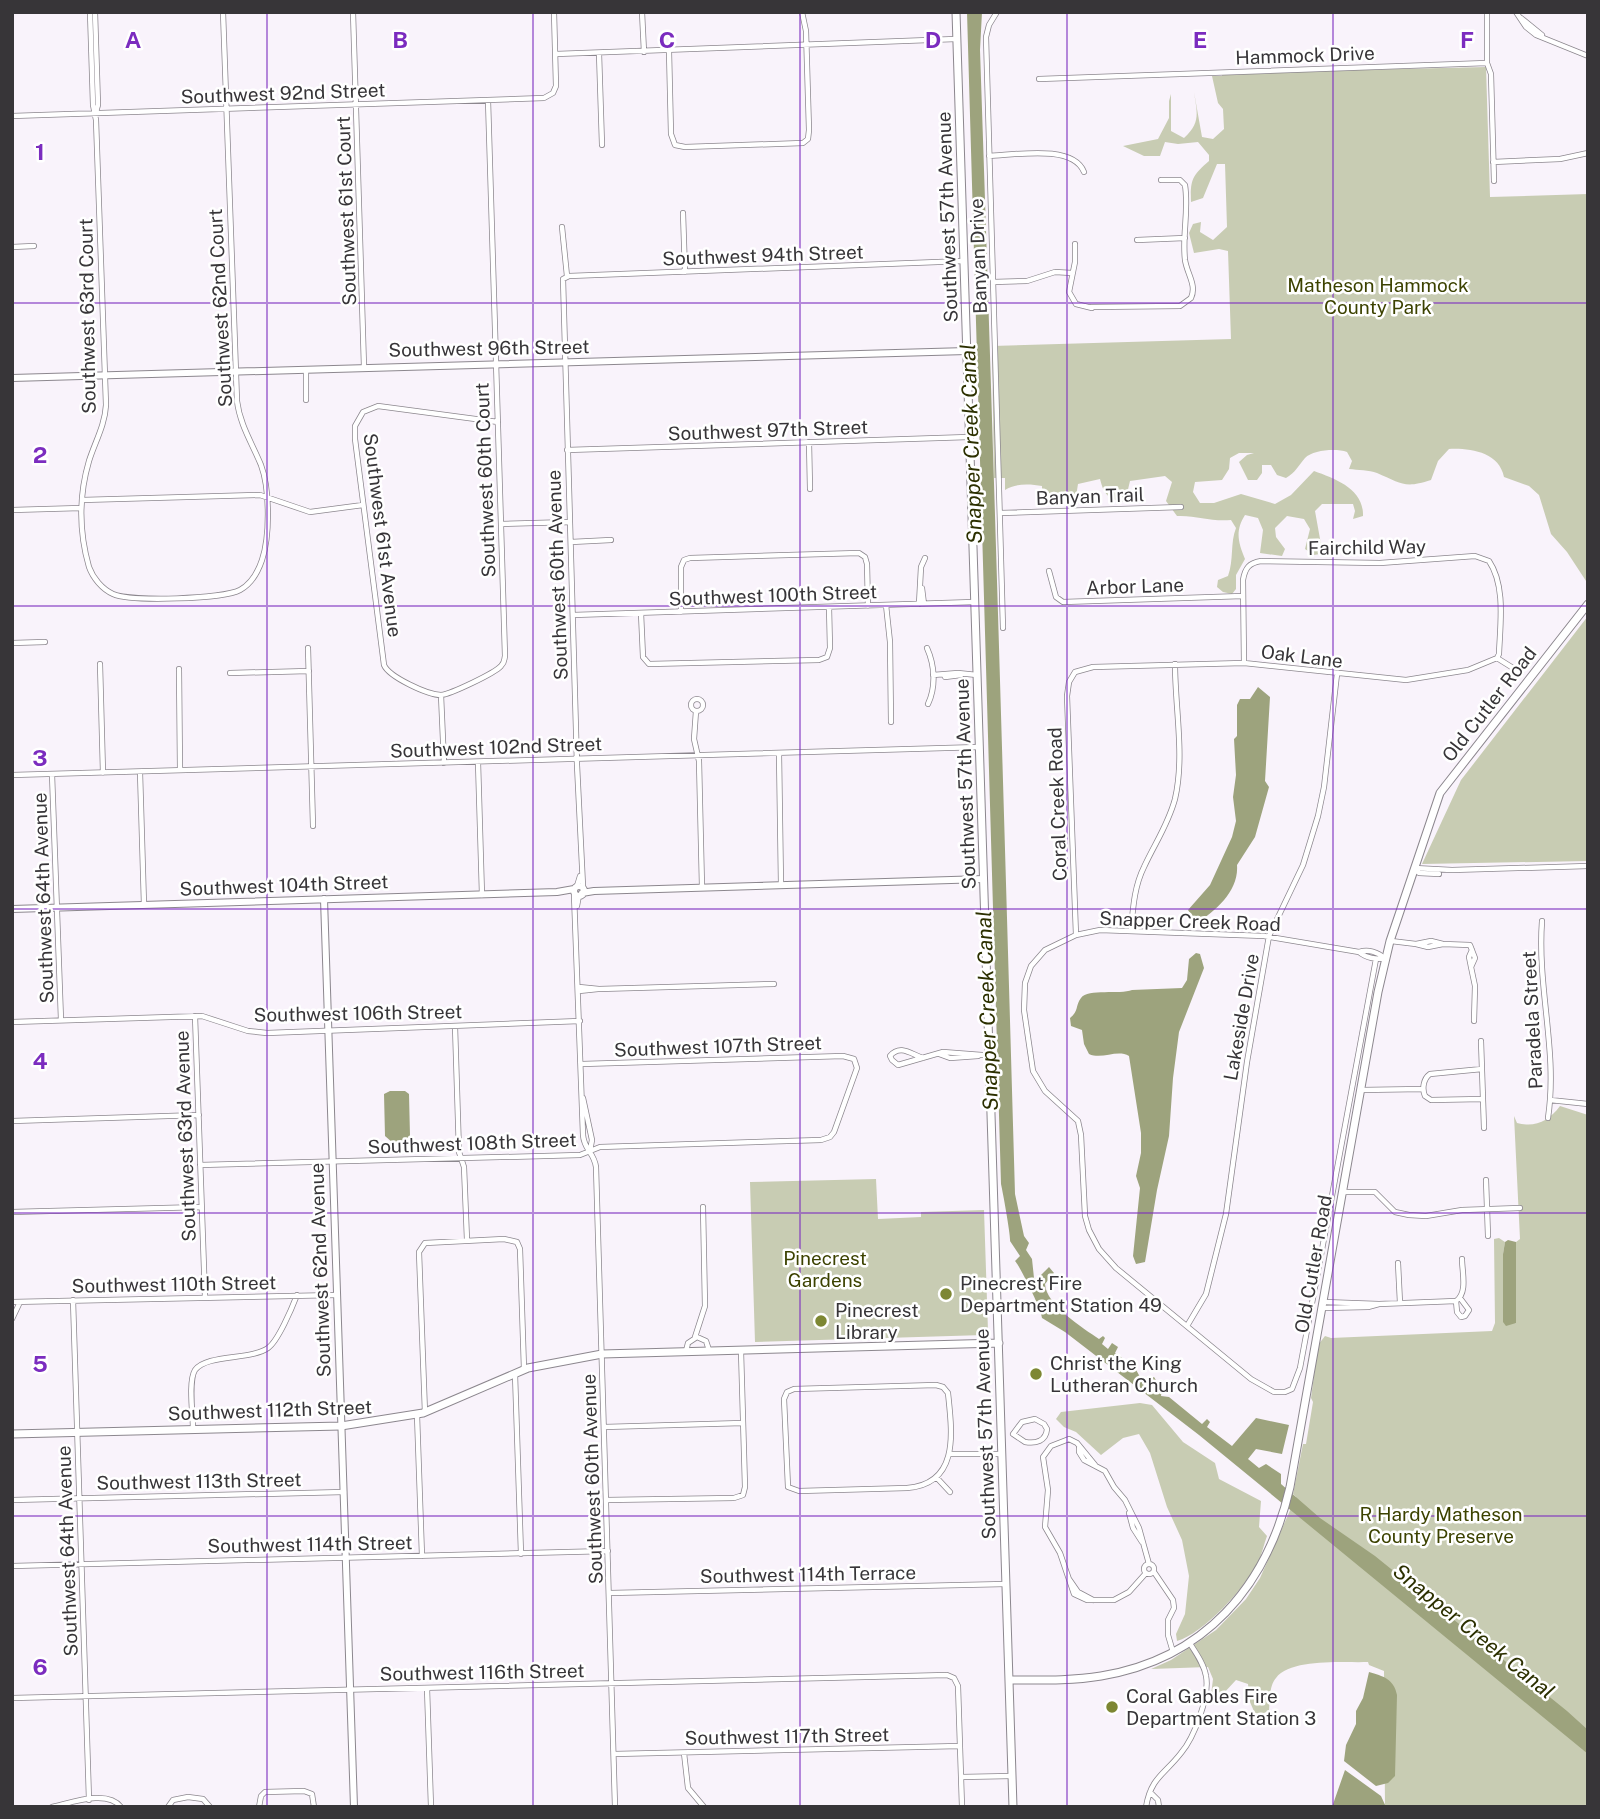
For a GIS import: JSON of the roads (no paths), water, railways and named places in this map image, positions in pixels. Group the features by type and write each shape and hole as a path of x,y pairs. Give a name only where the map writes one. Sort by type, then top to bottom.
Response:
{"main road":[{"name":"Southwest 57th Avenue","path":"956,12 984,879 985,1054 999,1343 1009,1680"},
{"name":"Old Cutler Road","path":"1009,1680 1101,1676 1136,1668 1174,1651 1189,1643 1222,1617 1246,1589 1271,1547 1290,1487 1385,958 1413,868 1443,789 1588,604"},
{"name":"Southwest 112th Street","path":"12,1434 341,1426 421,1414 524,1370 601,1354 999,1343"},
{"path":"1009,1680 1013,1807"}],"street":[{"name":"Southwest 63rd Court","path":"92,12 105,415 89,462 81,508 90,569 97,581 108,591"},
{"name":"Southwest 62nd Court","path":"108,591 125,597 223,596 241,590 253,578 263,558 267,496 265,480 241,422 235,371 223,12"},
{"name":"Southwest 61st Court","path":"353,12 364,367"},
{"path":"554,12 555,54 957,39"},
{"path":"642,12 644,52"},
{"path":"668,51 671,134 675,145 685,148 793,144 807,141 809,130 806,45 802,12"},
{"name":"Banyan Drive","path":"997,12 986,37 1003,628"},
{"path":"1487,12 1487,63 1492,74 1494,181"},
{"path":"1516,12 1543,36 1560,46 1588,55"},
{"path":"599,53 602,145"},
{"name":"Southwest 92nd Street","path":"12,116 544,98 553,93 556,86 555,54"},
{"name":"Hammock Drive","path":"1040,79 1487,63"},
{"name":"Southwest 60th Court","path":"441,695 496,670 504,663 488,100"},
{"path":"1493,162 1560,159 1588,153"},
{"path":"989,156 1063,154 1078,163 1084,172"},
{"path":"1075,244 1076,259 1068,288 1076,304 1091,307 1180,306 1191,299 1194,287 1185,261 1187,205 1184,183 1178,180 1161,180"},
{"path":"683,213 685,272"},
{"name":"Southwest 60th Avenue","path":"562,227 566,277 562,283 581,872 576,910 583,1140 585,1147 594,1156 596,1167 615,1807"},
{"path":"1138,240 1185,238"},
{"path":"12,247 34,246"},
{"name":"Southwest 94th Street","path":"566,277 964,261"},
{"path":"993,282 1027,281 1052,272 1072,273"},
{"name":"Southwest 96th Street","path":"12,378 967,351"},
{"path":"306,369 306,400"},
{"name":"Southwest 61st Avenue","path":"441,695 394,677 386,668 354,430 358,419 366,410 382,406 498,422"},
{"name":"Southwest 97th Street","path":"567,450 969,437"},
{"path":"809,442 810,489"},
{"path":"82,500 267,496 306,512 363,505"},
{"name":"Banyan Trail","path":"1000,513 1181,507"},
{"path":"12,510 81,508"},
{"path":"501,524 570,522"},
{"path":"571,542 611,540"},
{"path":"681,611 682,562 690,558 856,553 865,557 867,564 868,606"},
{"name":"Fairchild Way","path":"1243,596 1243,576 1248,566 1261,561 1380,563 1475,556 1488,559 1495,572 1499,592 1500,634 1497,658"},
{"path":"921,604 921,567 925,558"},
{"name":"Arbor Lane","path":"1049,571 1056,597 1063,602 1243,596"},
{"path":"1243,596 1244,663"},
{"name":"Southwest 100th Street","path":"573,615 974,602"},
{"path":"888,605 891,722"},
{"path":"641,613 643,657 645,662 654,665 791,661 827,657 830,648 829,607"},
{"path":"12,643 45,642"},
{"path":"308,648 313,826"},
{"path":"927,648 933,675 933,694 928,704"},
{"path":"1497,658 1521,673"},
{"name":"Oak Lane","path":"1073,674 1093,667 1244,663 1397,680 1419,679 1475,668 1497,658"},
{"path":"100,664 103,772"},
{"path":"1131,930 1137,884 1166,828 1176,791 1178,765 1175,664"},
{"path":"178,669 180,770"},
{"path":"230,673 309,671"},
{"name":"Coral Creek Road","path":"1073,674 1067,696 1076,935"},
{"name":"Lakeside Drive","path":"1187,1327 1206,1294 1226,1214 1248,1051 1269,936 1300,872 1315,830 1324,787 1337,674"},
{"path":"933,675 977,675"},
{"path":"441,695 444,763"},
{"path":"696,711 694,739 699,761 702,887"},
{"name":"Southwest 102nd Street","path":"12,775 980,747"},
{"path":"779,753 781,885"},
{"path":"478,762 482,895"},
{"path":"140,772 144,905"},
{"name":"Southwest 64th Avenue","path":"52,774 61,1020"},
{"path":"1413,868 1452,870 1588,866"},
{"path":"1413,868 1419,873 1439,874 1452,870"},
{"name":"Southwest 104th Street","path":"12,909 984,879"},
{"name":"Southwest 62nd Avenue","path":"324,899 354,1807"},
{"name":"Paradela Street","path":"1542,921 1542,980 1551,1057 1548,1118"},
{"name":"Snapper Creek Road","path":"1288,1391 1278,1393 1265,1388 1116,1268 1098,1249 1085,1216 1079,1121 1045,1091 1033,1071 1024,1010 1028,974 1035,960 1045,950 1076,935 1100,930 1269,936 1380,954 1385,958"},
{"path":"1390,942 1428,947 1468,944 1472,950 1469,957 1475,986 1474,1021"},
{"name":"Snapper Creek Road","path":"1359,952 1363,956 1385,958"},
{"name":"Old Cutler Road","path":"1288,1391 1294,1386 1301,1363 1376,958"},
{"path":"579,989 774,984"},
{"name":"Southwest 106th Street","path":"12,1021 195,1016 216,1019 253,1032 580,1021"},
{"name":"Southwest 63rd Avenue","path":"195,1016 205,1297"},
{"path":"454,1026 458,1142 464,1167 467,1240"},
{"path":"1482,1041 1484,1128"},
{"path":"923,1058 902,1050 890,1056 898,1065 951,1052 985,1054"},
{"name":"Southwest 107th Street","path":"582,1064 843,1056 854,1059 857,1071 834,1132 828,1139"},
{"path":"1482,1069 1432,1073 1427,1077 1423,1089 1425,1096 1431,1100 1483,1099"},
{"path":"1361,1090 1423,1089"},
{"name":"Southwest 60th Avenue","path":"583,1098 592,1140 590,1151"},
{"path":"1550,1100 1588,1104"},
{"path":"12,1121 199,1115"},
{"name":"Southwest 108th Street","path":"200,1165 580,1155 600,1147 828,1139"},
{"path":"1486,1180 1488,1236"},
{"path":"1342,1192 1375,1192 1395,1212 1409,1215 1520,1208"},
{"path":"12,1212 201,1207"},
{"path":"697,1338 705,1306 703,1207"},
{"path":"422,1556 419,1254 422,1245 467,1240 509,1239 517,1242 520,1249 524,1370"},
{"path":"1322,1305 1458,1300 1463,1292 1462,1259"},
{"path":"1398,1263 1400,1303"},
{"path":"194,1429 192,1383 195,1370 204,1364 256,1353 269,1347 297,1295"},
{"name":"Southwest 110th Street","path":"12,1302 337,1295"},
{"name":"Southwest 64th Avenue","path":"73,1300 89,1800"},
{"path":"12,1319 20,1302"},
{"path":"697,1338 708,1344 709,1350"},
{"path":"686,1351 688,1343 697,1338"},
{"path":"606,1500 734,1498 743,1495 745,1487 741,1350"},
{"path":"515,1374 521,1554"},
{"path":"943,1387 948,1396 950,1454 946,1466 937,1478 926,1485 908,1488 790,1489 786,1471 785,1394 794,1389 943,1387"},
{"path":"1013,1434 1023,1422 1037,1420 1048,1429 1044,1439"},
{"path":"604,1427 743,1423"},
{"path":"1000,1434 1013,1434 1028,1443 1044,1439"},
{"path":"1044,1439 1051,1446"},
{"path":"1154,1572 1146,1573 1129,1592 1118,1599 1093,1600 1076,1596 1070,1587 1060,1553 1045,1526 1048,1490 1042,1460 1051,1446 1069,1439 1075,1441 1084,1461 1107,1473 1125,1500 1139,1528 1149,1564 1153,1566 1154,1572 1173,1600 1174,1608 1168,1620 1168,1635 1174,1651"},
{"path":"950,1454 1001,1454"},
{"path":"937,1478 950,1492"},
{"name":"Southwest 113th Street","path":"12,1500 344,1492"},
{"name":"Southwest 114th Street","path":"12,1566 608,1551"},
{"path":"1146,1573 1144,1568 1149,1564"},
{"name":"Southwest 114th Terrace","path":"610,1593 1006,1584"},
{"path":"1146,1807 1150,1792 1160,1774 1184,1749 1200,1717 1206,1695 1204,1667 1189,1643"},
{"name":"Southwest 116th Street","path":"12,1698 952,1676 958,1686 960,1746"},
{"path":"428,1688 431,1807"},
{"path":"960,1746 962,1807"},
{"name":"Southwest 117th Street","path":"614,1754 960,1746"},
{"path":"684,1753 688,1788 704,1807"},
{"path":"961,1777 1012,1776"},
{"path":"259,1807 262,1794 267,1791 304,1791 311,1793 314,1807"},
{"path":"1150,1792 1158,1800 1159,1807"},
{"path":"168,1807 177,1798 194,1797 203,1799 210,1807"},
{"path":"52,1807 107,1798 121,1807"}],"place":[{"name":"Pinecrest Fire Department Station 49","path":"946,1294"},
{"name":"Pinecrest Library","path":"821,1321"},
{"name":"Christ the King Lutheran Church","path":"1036,1374"},
{"name":"Coral Gables Fire Department Station 3","path":"1112,1707"}],"park label":[{"name":"Matheson Hammock County Park","path":"1378,296"},
{"name":"Pinecrest Gardens","path":"825,1269"},
{"name":"R Hardy Matheson County Preserve","path":"1441,1525"}],"water label":[{"name":"Snapper Creek Canal","path":"971,444"},
{"name":"Snapper Creek Canal","path":"987,1011"},
{"name":"Snapper Creek Canal","path":"1474,1631"}]}
